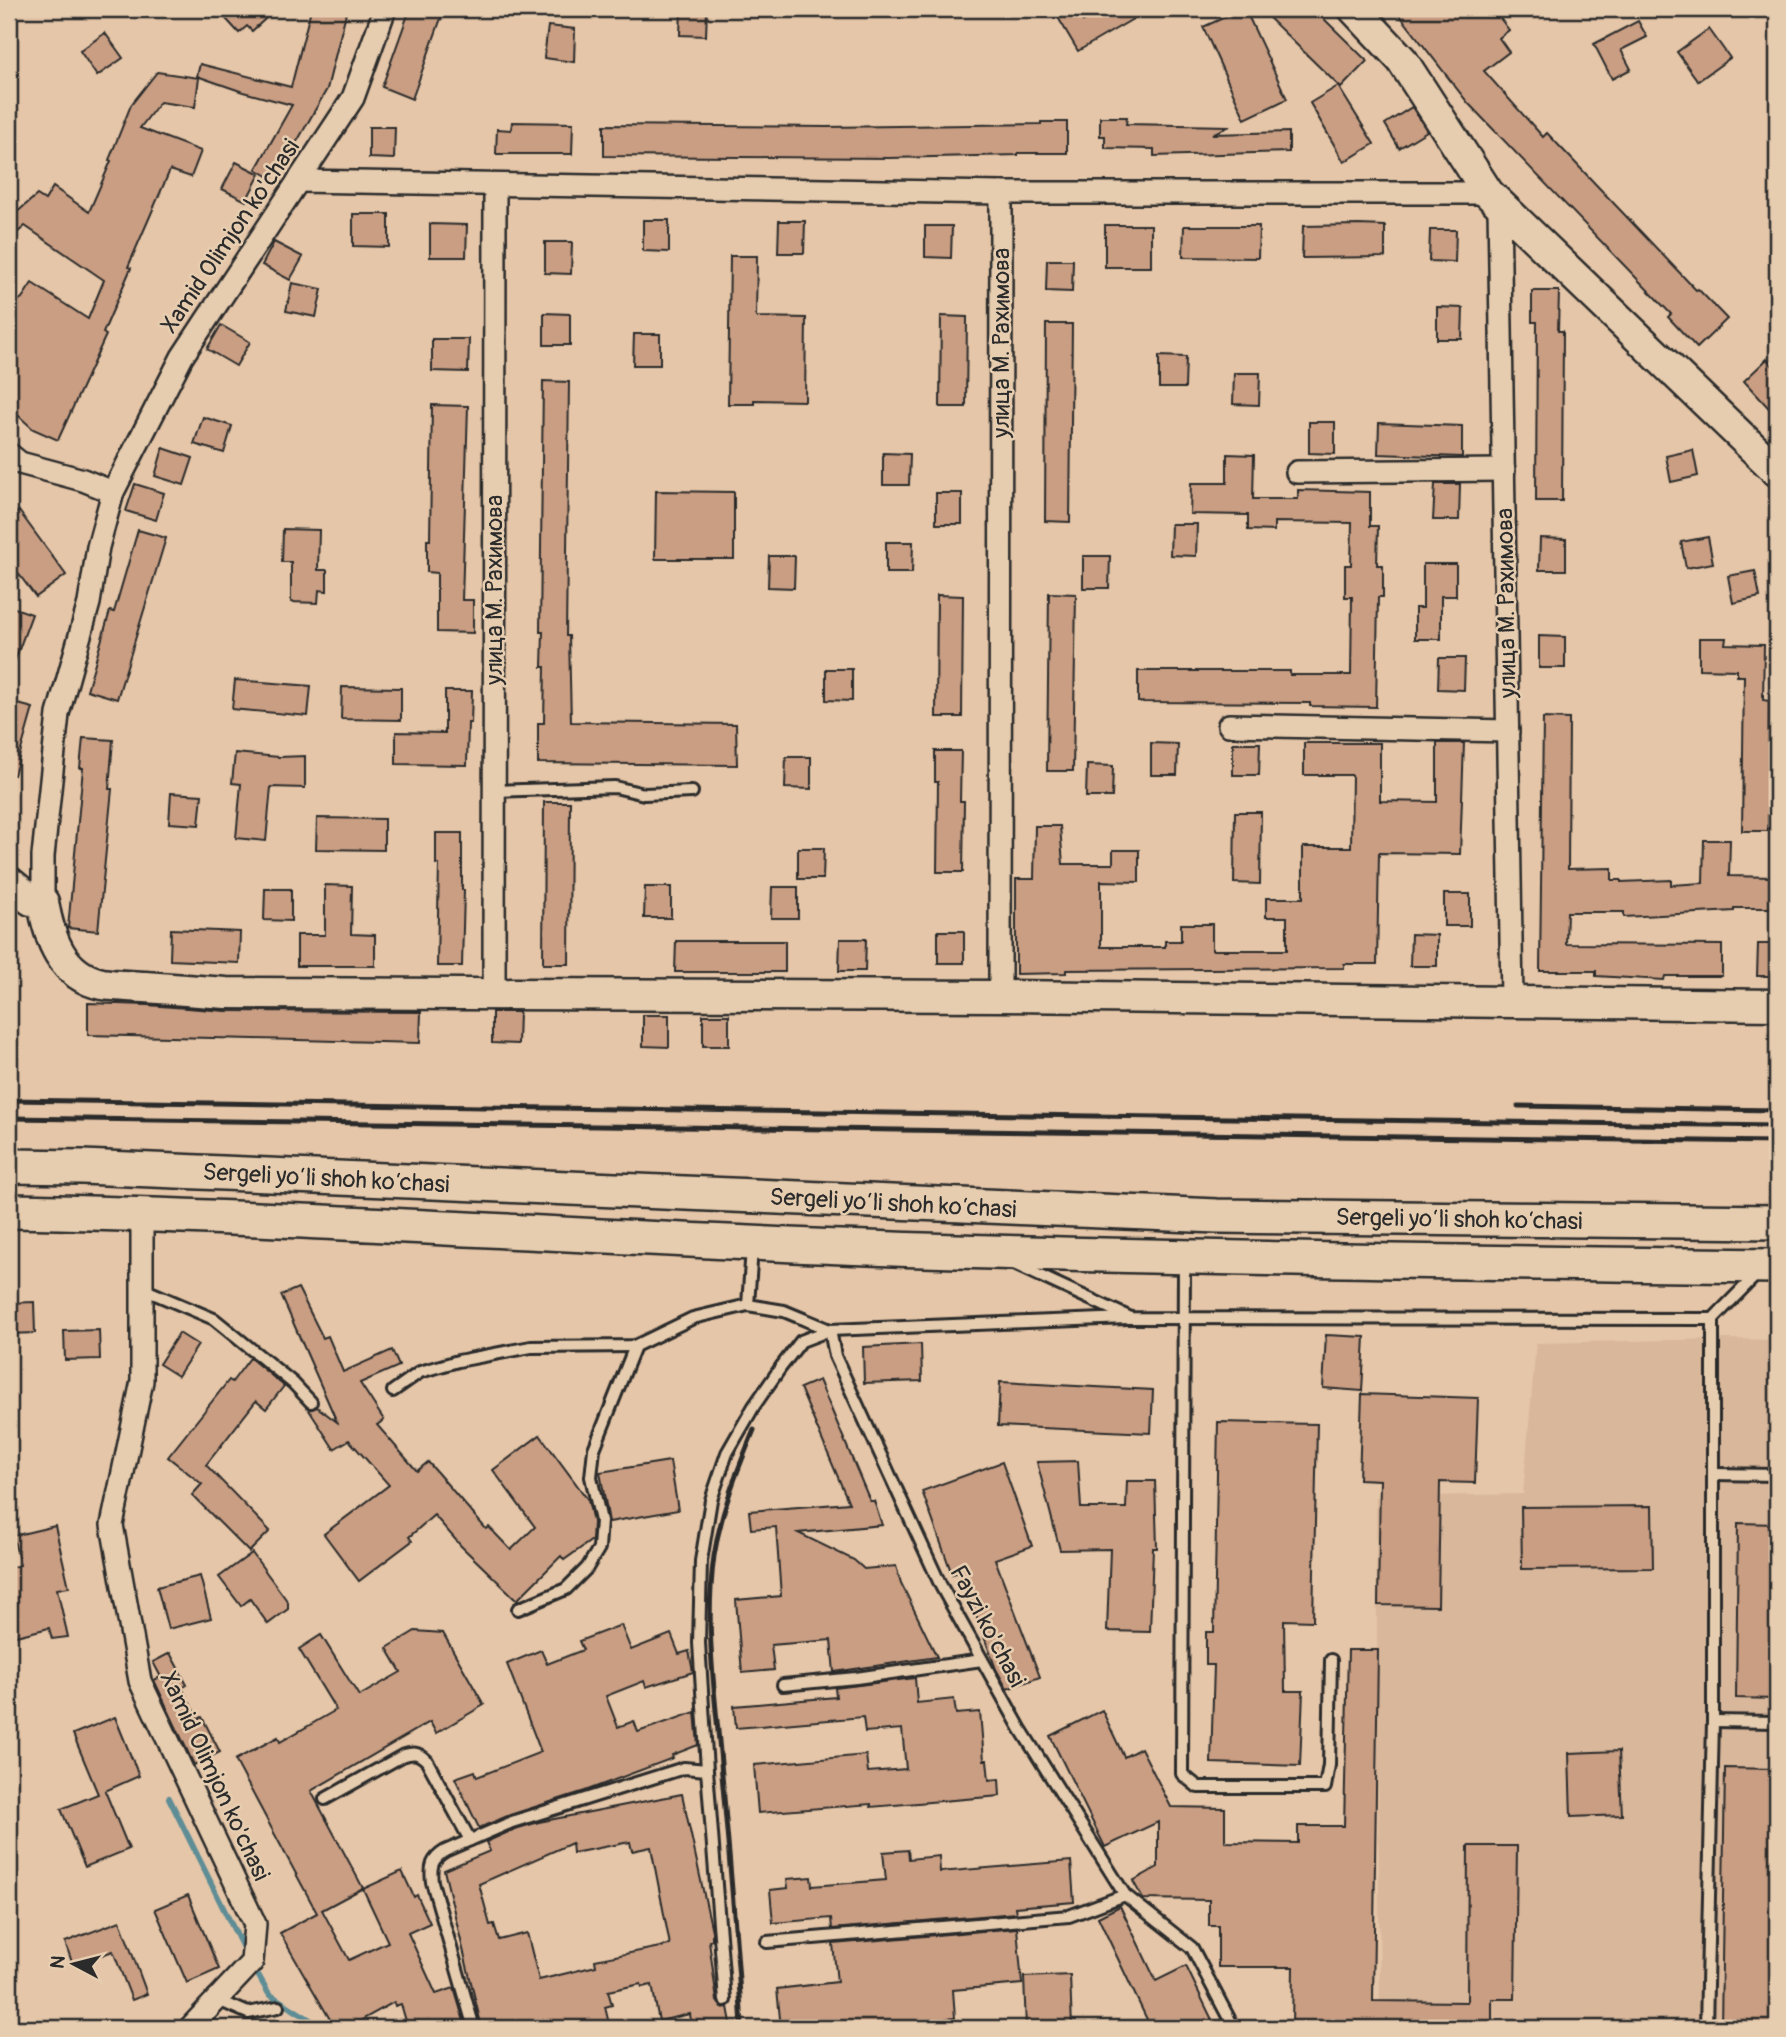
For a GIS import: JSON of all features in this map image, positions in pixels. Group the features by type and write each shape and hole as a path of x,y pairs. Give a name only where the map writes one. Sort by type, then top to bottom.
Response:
{"main road":[{"name":"Sergeli yo‘li shoh ko‘chasi","path":"9,1166 1189,1215 1777,1222"},
{"name":"Sergeli yo‘li shoh ko‘chasi","path":"9,1211 142,1213 986,1251 1417,1262 1771,1266"}],"street":[{"name":"Xamid Olimjon ko'chasi","path":"43,902 43,856 58,714 89,604 98,547 113,492 182,356 353,98 385,9"},
{"path":"1369,18 1402,60 1493,199 1777,471"},
{"path":"298,181 1493,199"},
{"name":"улица М. Рахимова","path":"494,994 495,186"},
{"name":"улица М. Рахимова","path":"1000,996 1001,193"},
{"name":"улица М. Рахимова","path":"1493,199 1504,470 1513,1000"},
{"path":"9,454 20,463 83,480 113,492"},
{"path":"1297,472 1504,470"},
{"path":"1229,725 1508,731"},
{"path":"9,881 31,900 43,902 47,929 64,959 81,975 103,984 226,993 1000,996 1777,1005"},
{"name":"Xamid Olimjon ko'chasi","path":"142,1213 142,1381 113,1525 140,1681 255,1924 250,1959 218,2000"},
{"path":"190,2028 218,2000"}],"lane":[{"path":"494,791 615,787 644,794 692,792"},
{"path":"748,1306 752,1242"},
{"path":"986,1251 1131,1318"},
{"path":"1184,1256 1182,1774 1198,1787 1325,1787 1329,1765 1331,1660"},
{"path":"725,2000 699,1643 701,1562 711,1500 727,1452 754,1406 801,1341 830,1330 1131,1318 1713,1319 1771,1266"},
{"path":"141,1288 214,1318 293,1382 311,1402"},
{"path":"393,1391 420,1371 458,1361 531,1347 635,1346 694,1318 748,1306 784,1311 830,1330"},
{"path":"1706,2028 1713,1721 1713,1319"},
{"name":"Fayzi ko'chasi","path":"830,1330 835,1356 941,1586 1020,1728 1125,1895 1192,1948 1234,2028"},
{"path":"518,1609 566,1589 587,1568 600,1548 601,1521 591,1477 594,1448 635,1346"},
{"path":"1713,1474 1777,1475"},
{"path":"783,1685 856,1678 982,1660"},
{"path":"1713,1721 1777,1722"},
{"path":"325,1799 412,1752 427,1761 470,1840"},
{"path":"474,2028 432,1882 430,1867 435,1857 512,1822 684,1768 707,1770"},
{"path":"767,1942 1069,1916 1125,1895"},
{"path":"218,2000 248,2013 278,2007"}],"shaded area":[{"path":"1777,1340 1777,2028 1380,2028 1376,1497 1523,1494 1536,1343"}],"building":[{"path":"217,9 276,9 252,31 247,26 239,33"},
{"path":"311,9 347,9 327,89 298,140 271,178 256,169 292,105 197,76 200,64 291,87"},
{"path":"410,9 447,9 440,21 412,99 382,87"},
{"path":"681,9 707,9 706,36 680,35"},
{"path":"1053,9 1076,9 1083,21 1103,9 1150,9 1078,51"},
{"path":"1243,9 1287,99 1245,119 1203,27"},
{"path":"1260,9 1314,9 1367,61 1341,88"},
{"path":"1395,9 1493,9 1509,30 1499,38 1509,52 1484,71 1543,137 1547,133 1696,290 1727,319 1697,348 1668,317 1671,314 1468,103"},
{"path":"1638,21 1647,37 1621,50 1631,69 1612,79 1594,44"},
{"path":"548,26 575,29 574,62 544,58"},
{"path":"1709,29 1730,58 1698,81 1677,52"},
{"path":"105,33 123,58 97,76 80,51"},
{"path":"157,72 199,78 195,107 160,102 140,128 201,151 191,177 170,170 128,267 131,268 103,333 106,335 58,440 33,429 9,407 9,338 17,333 9,321 9,307 22,298 32,283 88,319 104,280 25,226 9,240 9,219 37,195 45,200 53,187 89,212 131,105"},
{"path":"1338,86 1374,144 1344,162 1310,103"},
{"path":"1412,107 1427,131 1399,148 1385,124"},
{"path":"1100,117 1127,117 1126,124 1230,126 1212,134 1289,132 1289,152 1154,156 1154,149 1105,148 1105,136 1100,136"},
{"path":"512,122 573,123 572,154 496,154 497,129 511,130"},
{"path":"1067,122 1067,153 890,158 604,156 604,125 826,127"},
{"path":"369,127 395,127 394,159 369,158"},
{"path":"236,162 260,174 246,201 222,189"},
{"path":"353,214 389,214 389,247 353,246"},
{"path":"643,220 669,220 669,252 643,251"},
{"path":"779,221 805,221 804,253 778,253"},
{"path":"430,224 467,225 466,257 430,257"},
{"path":"1105,225 1151,225 1151,267 1105,267"},
{"path":"925,226 952,226 951,258 925,257"},
{"path":"1184,226 1259,226 1258,258 1183,257"},
{"path":"1303,226 1385,226 1385,257 1302,258"},
{"path":"1430,230 1456,230 1455,262 1429,261"},
{"path":"274,242 303,257 290,280 262,265"},
{"path":"545,242 572,242 571,274 545,273"},
{"path":"730,256 757,256 756,317 806,318 805,401 754,400 754,404 728,404"},
{"path":"1047,260 1073,260 1072,292 1046,291"},
{"path":"292,283 322,289 316,317 286,311"},
{"path":"1532,291 1559,291 1558,331 1563,331 1562,501 1536,501 1537,322 1532,322"},
{"path":"1437,307 1463,308 1462,339 1437,339"},
{"path":"544,313 570,314 570,345 544,345"},
{"path":"941,316 967,317 966,407 940,407"},
{"path":"1046,324 1072,324 1070,522 1045,521"},
{"path":"221,325 250,342 236,366 207,349"},
{"path":"634,334 660,334 660,365 633,365"},
{"path":"432,339 469,339 468,372 432,371"},
{"path":"1159,356 1186,357 1185,388 1159,388"},
{"path":"1767,359 1777,371 1777,417 1744,381"},
{"path":"1234,373 1260,373 1259,405 1233,404"},
{"path":"543,381 569,382 566,636 569,636 571,722 736,724 737,765 538,763 538,723 544,723 545,667 542,667 543,632 540,632"},
{"path":"432,405 468,406 462,600 473,600 473,633 437,632 437,573 427,572"},
{"path":"203,417 232,426 224,453 194,444"},
{"path":"1309,422 1335,422 1335,454 1309,453"},
{"path":"1379,423 1462,426 1462,457 1378,454"},
{"path":"163,448 193,458 184,485 155,476"},
{"path":"1693,450 1698,476 1671,482 1666,456"},
{"path":"883,453 910,454 909,485 883,485"},
{"path":"1227,454 1254,455 1253,499 1298,499 1298,490 1370,492 1370,526 1378,526 1377,565 1383,565 1383,597 1378,597 1376,707 1310,706 1310,703 1138,702 1138,671 1290,671 1290,675 1351,675 1352,597 1345,597 1345,565 1351,565 1352,523 1274,522 1274,531 1248,530 1248,515 1190,514 1191,483 1227,483"},
{"path":"135,484 164,493 156,520 126,511"},
{"path":"1435,484 1460,484 1459,520 1433,520"},
{"path":"656,491 734,492 734,559 655,559"},
{"path":"936,493 962,493 962,524 936,524"},
{"path":"19,511 66,575 36,597 9,561 9,519"},
{"path":"1171,524 1197,524 1196,556 1170,555"},
{"path":"283,529 319,530 318,570 327,570 327,591 319,590 318,603 291,602 291,562 282,562"},
{"path":"138,530 166,538 117,699 87,690"},
{"path":"1708,537 1713,563 1686,568 1681,542"},
{"path":"1540,538 1566,539 1566,570 1539,570"},
{"path":"886,542 913,542 912,573 886,573"},
{"path":"769,556 795,556 794,588 768,587"},
{"path":"1083,556 1110,556 1109,588 1083,588"},
{"path":"1423,564 1456,564 1456,596 1441,596 1441,639 1415,639 1415,608 1423,608"},
{"path":"1755,571 1760,597 1733,603 1728,576"},
{"path":"1049,593 1076,594 1073,771 1047,771"},
{"path":"937,595 963,596 962,717 936,717"},
{"path":"9,606 32,614 11,671 9,671"},
{"path":"1539,636 1565,637 1565,668 1539,668"},
{"path":"1699,638 1726,638 1725,644 1764,645 1763,700 1769,701 1768,831 1742,831 1744,676 1737,676 1737,670 1699,669"},
{"path":"1439,658 1465,658 1464,690 1438,689"},
{"path":"826,669 852,669 852,701 826,700"},
{"path":"235,680 311,686 308,716 232,709"},
{"path":"342,687 401,688 401,720 341,719"},
{"path":"445,691 472,691 467,765 396,764 396,732 445,733"},
{"path":"14,703 33,708 14,775 9,774 9,720"},
{"path":"1543,718 1569,719 1568,869 1612,868 1612,880 1621,882 1671,880 1671,885 1703,883 1704,840 1730,840 1729,876 1772,877 1772,908 1734,908 1734,911 1624,917 1624,912 1567,912 1566,944 1722,945 1722,976 1665,976 1664,980 1596,976 1596,971 1540,971"},
{"path":"83,738 113,740 109,789 112,789 98,931 68,928 83,768 80,768"},
{"path":"1151,743 1178,744 1177,775 1151,775"},
{"path":"1233,743 1260,743 1259,775 1233,775"},
{"path":"1304,743 1380,743 1380,801 1437,802 1437,743 1464,743 1460,854 1379,853 1377,964 1344,964 1344,968 1066,970 1066,973 1016,974 1016,879 1034,879 1035,826 1060,826 1063,864 1113,864 1113,850 1139,850 1139,882 1101,881 1101,947 1165,947 1165,941 1181,941 1181,924 1212,924 1212,950 1287,950 1287,917 1266,917 1266,898 1303,898 1303,847 1351,847 1352,775 1304,775"},
{"path":"935,751 961,751 960,801 964,801 963,872 937,872 938,782 935,782"},
{"path":"235,753 279,757 305,756 305,788 271,787 266,841 236,838 241,784 232,783"},
{"path":"786,757 811,757 811,789 785,788"},
{"path":"1087,765 1113,766 1112,797 1086,797"},
{"path":"171,793 202,795 199,825 169,823"},
{"path":"544,802 570,802 569,964 543,964"},
{"path":"1235,812 1261,812 1260,884 1234,883"},
{"path":"317,818 384,819 384,850 316,849"},
{"path":"436,833 462,833 462,966 437,966 439,864 436,864"},
{"path":"798,848 824,848 823,879 798,879"},
{"path":"325,885 352,886 351,934 375,935 375,966 297,966 297,935 325,935"},
{"path":"645,887 671,887 671,918 644,918"},
{"path":"772,887 798,887 798,918 771,918"},
{"path":"265,889 291,889 291,921 264,920"},
{"path":"1444,894 1470,894 1470,926 1444,926"},
{"path":"171,929 240,932 239,963 170,960"},
{"path":"938,931 964,931 964,963 938,963"},
{"path":"1411,934 1437,935 1437,966 1410,966"},
{"path":"840,939 866,939 865,971 839,971"},
{"path":"676,941 785,941 785,972 675,972"},
{"path":"1758,944 1777,944 1777,976 1757,976"},
{"path":"88,1003 226,1011 421,1012 420,1043 88,1035"},
{"path":"492,1012 519,1012 518,1044 492,1043"},
{"path":"643,1015 669,1015 669,1047 643,1046"},
{"path":"703,1015 729,1015 729,1046 703,1046"},
{"path":"298,1288 323,1338 328,1336 343,1372 392,1350 399,1366 360,1383 384,1420 377,1425 417,1471 428,1462 486,1529 489,1527 511,1550 535,1527 493,1470 540,1435 588,1500 593,1522 592,1540 564,1560 561,1556 517,1600 461,1546 434,1515 409,1537 412,1541 359,1581 324,1534 389,1485 349,1440 334,1449 309,1410 317,1407 337,1422 281,1295"},
{"path":"34,1302 35,1333 9,1334 9,1303"},
{"path":"99,1330 100,1359 65,1360 64,1331"},
{"path":"179,1333 198,1345 178,1376 159,1364"},
{"path":"1326,1335 1365,1337 1362,1391 1323,1388"},
{"path":"921,1344 922,1381 864,1383 863,1347"},
{"path":"250,1358 284,1386 266,1409 256,1401 206,1465 270,1531 249,1552 192,1495 202,1484 168,1457 229,1380 232,1382"},
{"path":"819,1380 870,1501 874,1501 882,1525 798,1533 854,1560 864,1569 896,1566 901,1583 937,1657 834,1672 831,1640 771,1645 774,1670 742,1673 736,1600 781,1596 776,1527 751,1529 749,1511 849,1503 800,1388"},
{"path":"1000,1382 1153,1390 1151,1433 998,1426"},
{"path":"1362,1394 1478,1398 1475,1483 1440,1482 1438,1606 1378,1605 1380,1480 1359,1479"},
{"path":"1218,1422 1317,1424 1313,1621 1284,1620 1285,1691 1303,1691 1300,1766 1211,1763 1214,1665 1206,1665 1206,1632 1214,1632"},
{"path":"670,1461 678,1510 609,1522 600,1472"},
{"path":"1078,1461 1081,1508 1126,1508 1127,1481 1155,1481 1157,1548 1153,1548 1150,1632 1107,1631 1110,1549 1060,1550 1037,1462"},
{"path":"1002,1462 1032,1546 995,1559 1040,1677 1007,1689 996,1669 960,1572 952,1574 922,1491"},
{"path":"1652,1506 1653,1568 1522,1569 1521,1507"},
{"path":"1738,1523 1777,1524 1777,1699 1736,1698"},
{"path":"55,1526 69,1587 57,1589 68,1637 52,1639 49,1628 16,1636 9,1604 9,1568 20,1565 13,1536"},
{"path":"252,1553 288,1602 288,1609 268,1624 250,1599 241,1606 219,1577"},
{"path":"200,1576 211,1618 168,1629 157,1587"},
{"path":"621,1625 631,1650 671,1634 679,1654 689,1651 693,1672 646,1687 644,1681 606,1696 618,1727 634,1721 638,1732 695,1712 698,1745 672,1755 673,1758 479,1828 455,1778 475,1771 477,1777 541,1752 507,1664 541,1650 547,1664 583,1650 579,1641"},
{"path":"415,1631 443,1633 484,1705 436,1733 430,1722 311,1791 363,1888 322,1910 349,1960 388,1942 363,1889 402,1871 430,1923 408,1933 436,1994 454,1988 466,2028 408,2028 401,2004 395,2006 394,2002 347,2028 335,2028 280,1933 317,1913 235,1760 278,1737 280,1742 336,1710 299,1649 321,1635 359,1696 401,1672 387,1648"},
{"path":"1348,1650 1378,1650 1373,2001 1467,2002 1468,1846 1517,1846 1515,1999 1492,1999 1492,2028 1292,2028 1293,1967 1218,1967 1218,1926 1209,1926 1209,1900 1143,1899 1133,1881 1158,1867 1158,1822 1105,1847 1050,1736 1102,1710 1124,1757 1141,1748 1171,1807 1225,1808 1225,1842 1298,1843 1298,1826 1344,1826"},
{"path":"170,1653 187,1685 182,1688 198,1719 202,1717 220,1752 194,1765 154,1680 161,1677 153,1662"},
{"path":"915,1678 917,1703 954,1699 956,1714 980,1712 984,1760 987,1760 989,1780 999,1779 1000,1796 758,1813 754,1765 866,1755 868,1772 906,1769 902,1729 865,1732 863,1717 736,1728 734,1706 836,1697 835,1688"},
{"path":"115,1717 139,1776 105,1791 129,1849 85,1867 61,1809 98,1794 73,1734"},
{"path":"1619,1751 1622,1815 1571,1817 1569,1753"},
{"path":"1725,1768 1777,1769 1777,2028 1721,2028"},
{"path":"682,1794 712,1931 712,1940 709,1941 717,2001 722,2008 728,2007 732,2028 692,2028 690,2014 659,2021 652,1985 642,1987 641,1984 608,1991 612,2005 605,2007 610,2028 482,2028 444,1870 490,1851 486,1842 539,1822","holes":["630,1842 632,1851 651,1847 670,1945 595,1960 596,1966 539,1980 527,1933 499,1940 494,1924 490,1925 479,1884 572,1843 573,1853"]},
{"path":"908,1850 909,1859 939,1856 940,1872 1071,1861 1074,1902 1015,1907 1016,1913 832,1929 831,1918 773,1923 770,1890 788,1888 787,1879 811,1877 812,1886 886,1880 883,1852"},
{"path":"188,1895 219,1969 187,1983 155,1909"},
{"path":"1120,1906 1156,1981 1186,1966 1216,2028 1151,2028 1098,1917"},
{"path":"120,1921 147,1994 132,2000 113,1951 73,1965 65,1942"},
{"path":"1017,1928 1022,1984 953,1990 955,2018 900,2023 900,2028 781,2028 777,1989 837,1982 833,1944"},
{"path":"1070,1975 1072,2028 1026,2028 1024,1977"}],"waterway":[{"path":"169,1798 246,1954"},
{"path":"253,1966 269,1994 323,2028"}],"railway":[{"path":"9,1100 1777,1126"},
{"path":"1518,1106 1777,1110"},
{"path":"9,1118 1777,1142"},
{"path":"742,2028 713,1679 710,1605 714,1556 725,1507 754,1430"}]}
